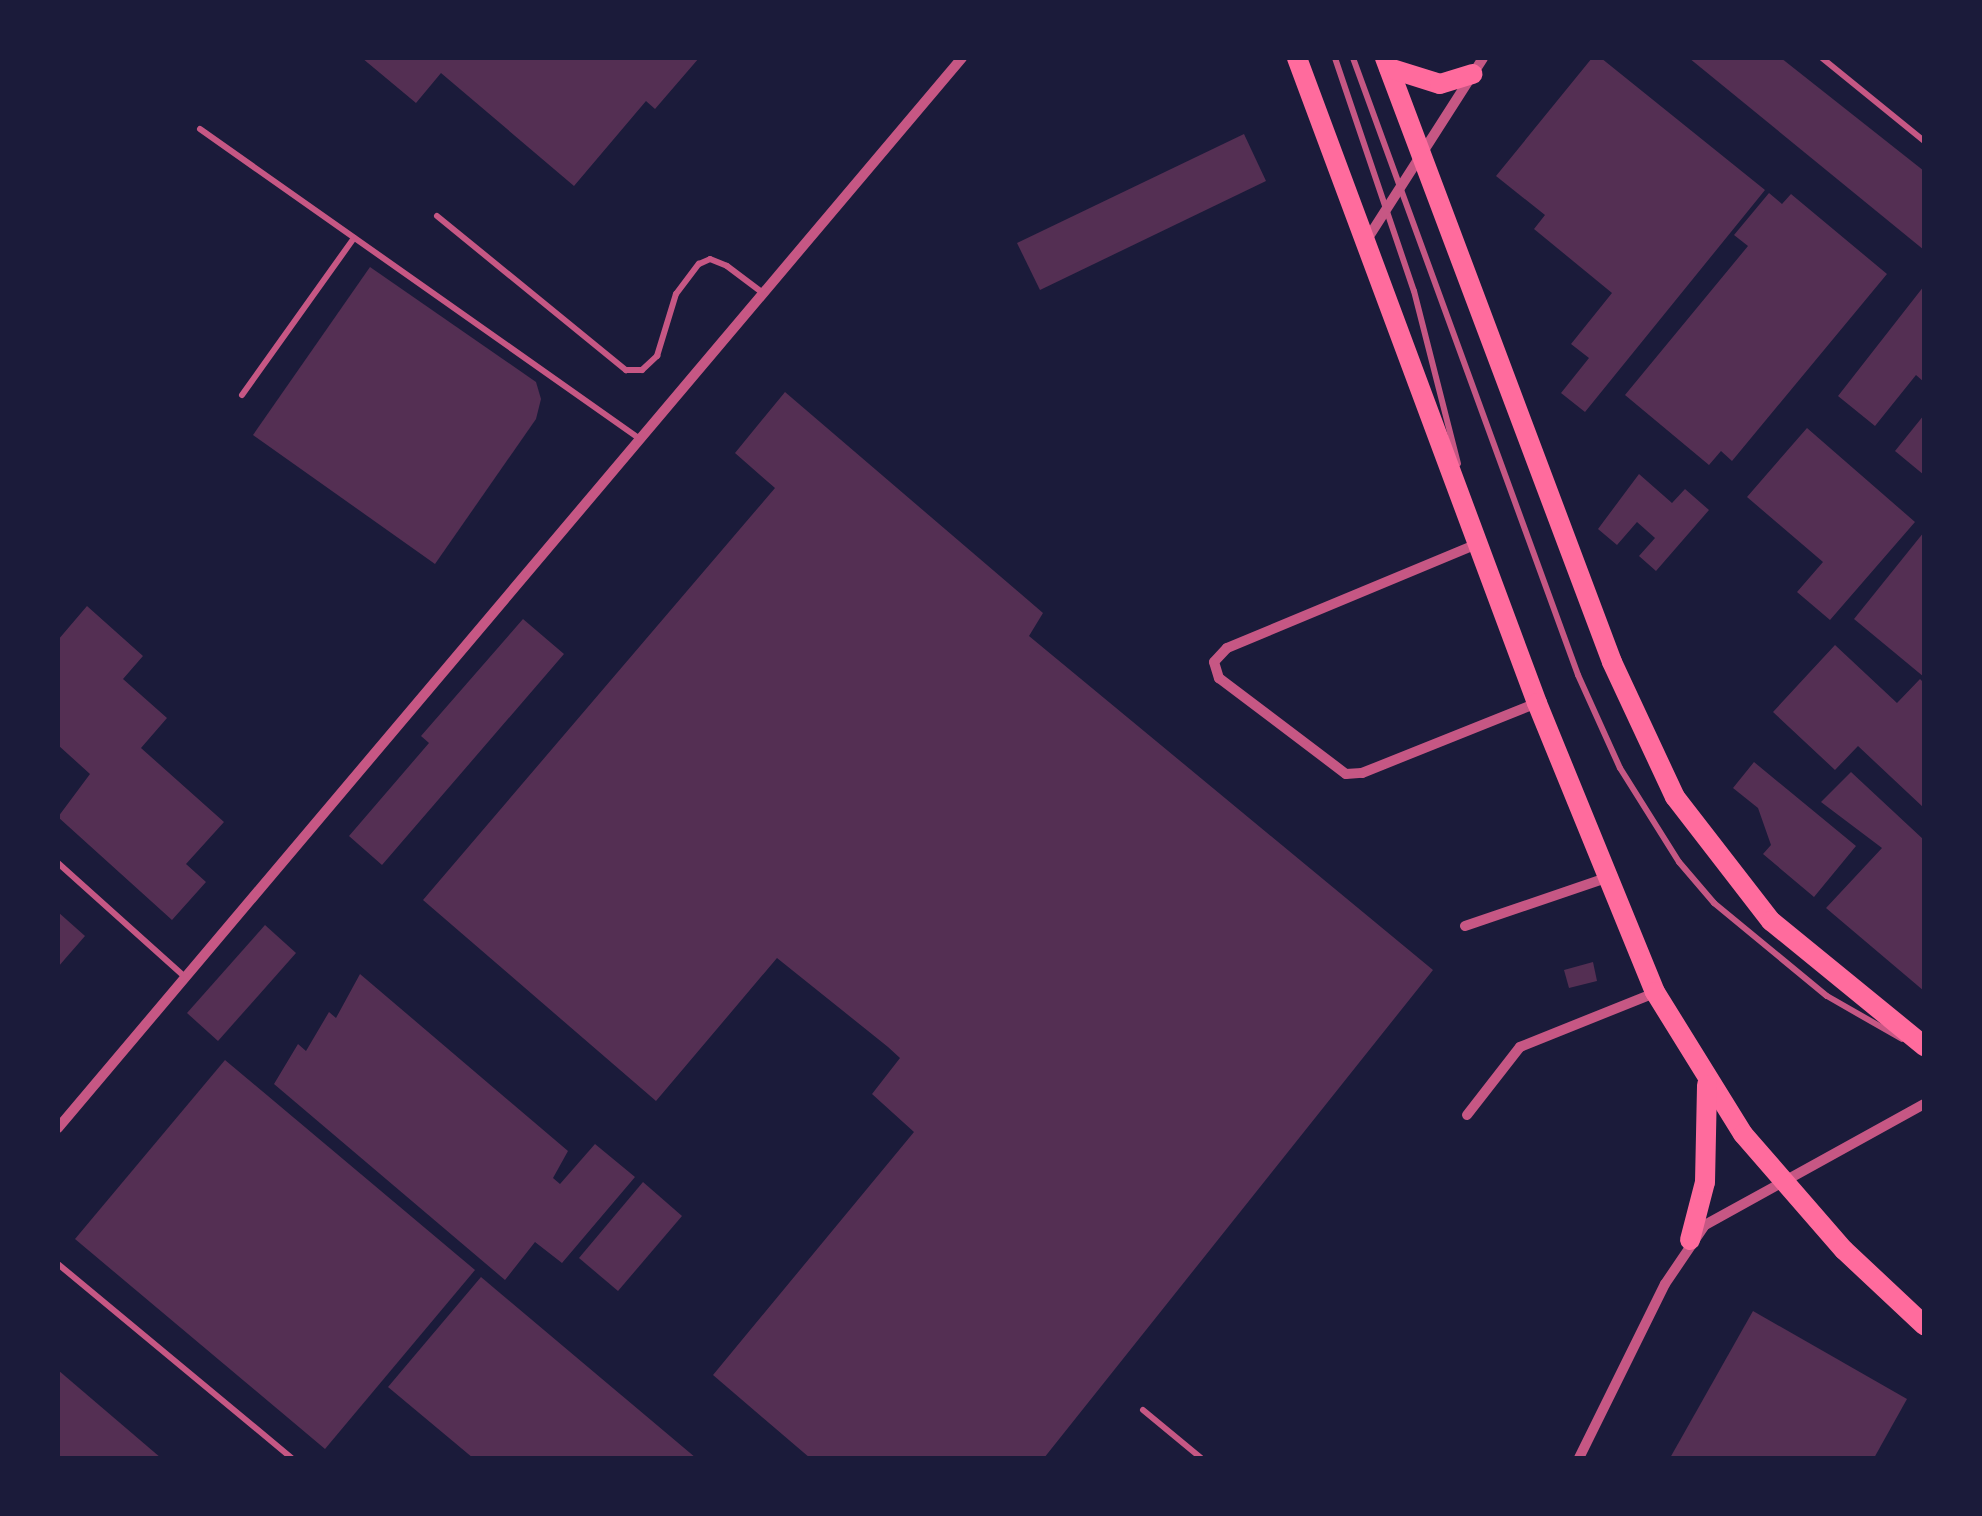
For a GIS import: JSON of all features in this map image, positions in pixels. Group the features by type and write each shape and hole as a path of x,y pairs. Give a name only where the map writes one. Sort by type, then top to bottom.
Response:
{"main road":[{"path":"1298,58 1537,703 1655,992 1707,1084 1781,1179 1844,1250 1924,1324"},
{"path":"1387,63 1440,84 1477,66"},
{"path":"1387,63 1612,662 1675,796 1771,921 1924,1049"},
{"path":"1690,1240 1705,1182 1707,1084"}],"street":[{"path":"58,1128 962,58"},
{"path":"1366,242 1477,66"},
{"path":"1478,544 1227,648 1214,662 1219,678 1346,774 1537,703"},
{"path":"1465,926 1606,878"},
{"path":"1467,1115 1520,1047 1655,992"},
{"path":"1580,1458 1690,1240 1728,1206 1924,1104"}],"lane":[{"path":"1335,58 1386,209 1478,544"},
{"path":"1353,58 1578,675 1646,814 1714,903 1756,942 1826,996 1924,1049"},
{"path":"1822,58 1924,141"},
{"path":"200,129 640,439"},
{"path":"437,216 626,370 642,370 656,356 676,294 699,264 710,258 764,293"},
{"path":"242,395 354,238"},
{"path":"58,862 185,977"},
{"path":"58,1264 292,1458"},
{"path":"1143,1410 1202,1458"}],"building":[{"path":"362,58 699,58 655,109 646,101 574,186 441,73 416,103"},
{"path":"1592,58 1601,58 1765,190 1585,412 1561,393 1589,358 1571,344 1612,293 1534,229 1545,215 1496,176"},
{"path":"1689,58 1781,58 1924,171 1924,250"},
{"path":"1244,134 1266,181 1040,290 1017,243"},
{"path":"1769,193 1782,204 1791,194 1887,274 1732,461 1721,451 1709,465 1625,395 1748,246 1734,235"},
{"path":"370,267 536,382 541,399 536,419 435,564 253,435"},
{"path":"1924,286 1924,382 1916,375 1875,426 1838,396"},
{"path":"785,392 1043,613 1029,636 1433,970 1044,1458 810,1458 713,1375 914,1132 872,1094 900,1058 888,1047 777,958 656,1101 423,900 775,488 735,453"},
{"path":"1924,415 1924,475 1895,451"},
{"path":"1807,428 1915,522 1830,620 1797,592 1823,562 1747,497"},
{"path":"1639,474 1672,503 1685,489 1709,510 1656,571 1639,556 1655,538 1637,522 1617,545 1598,529"},
{"path":"1924,532 1924,677 1854,619"},
{"path":"87,606 143,656 123,679 167,718 141,748 224,822 186,864 206,882 172,920 58,817 90,774 58,745 58,640"},
{"path":"523,619 564,654 382,865 349,836 429,743 421,736"},
{"path":"1835,645 1897,703 1920,679 1924,683 1924,808 1858,746 1835,770 1773,712"},
{"path":"1754,762 1856,846 1814,897 1763,854 1771,845 1758,808 1733,788"},
{"path":"1851,772 1924,840 1924,991 1826,908 1882,848 1821,802"},
{"path":"58,912 85,936 58,967"},
{"path":"265,925 296,953 218,1041 187,1013"},
{"path":"1593,962 1597,981 1569,988 1564,970"},
{"path":"360,974 568,1151 553,1178 560,1184 595,1144 635,1177 562,1263 535,1242 505,1280 274,1084 298,1044 306,1051 329,1012 336,1018"},
{"path":"225,1060 475,1270 325,1449 75,1239"},
{"path":"643,1182 682,1216 618,1291 579,1258"},
{"path":"481,1277 696,1458 473,1458 388,1387"},
{"path":"1753,1311 1907,1399 1874,1458 1670,1458"},
{"path":"58,1370 161,1458 58,1458"}]}
